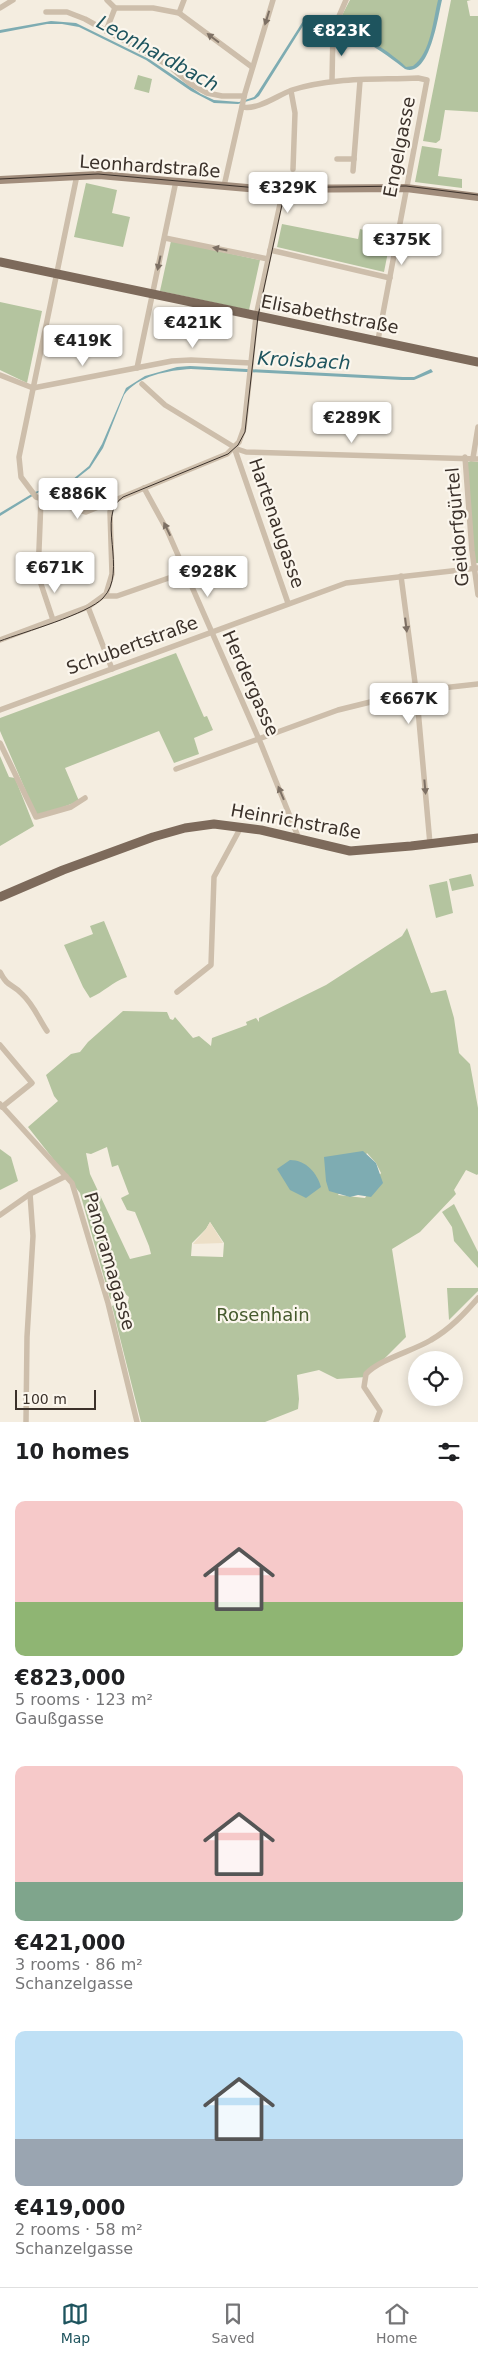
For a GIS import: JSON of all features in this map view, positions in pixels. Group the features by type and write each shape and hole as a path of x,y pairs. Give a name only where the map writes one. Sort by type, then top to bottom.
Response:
{"main road":[{"name":"Leonhardstraße","path":"0,180 77,175 110,176 283,190 406,188 478,197"},
{"name":"Elisabethstraße","path":"0,262 478,362"},
{"name":"Heinrichstraße","path":"0,897 63,870 162,834 185,828 214,824 241,827 350,851 478,838"}],"street":[{"path":"0,8 13,0"},
{"path":"107,0 115,8 153,8 179,12 252,67"},
{"path":"179,12 184,0"},
{"path":"224,186 243,101 273,0"},
{"path":"332,81 334,30 346,0"},
{"path":"106,31 115,8"},
{"path":"46,12 67,12 85,18 168,65 189,83 207,93 243,101 255,107 291,91 332,81 360,81 353,171"},
{"name":"Engelgasse","path":"360,81 426,79 378,340"},
{"path":"291,91 295,113 293,169"},
{"path":"337,159 354,159"},
{"path":"77,175 19,457 21,477 36,496 86,512 227,454 234,448"},
{"path":"138,368 176,181"},
{"name":"Hartenaugasse","path":"283,190 256,316 243,432 234,448 288,603"},
{"path":"165,238 268,259"},
{"path":"270,250 390,278"},
{"path":"0,375 33,388 172,361 191,360 250,368"},
{"path":"142,384 165,404 226,441 234,448 246,452 476,458 478,427"},
{"name":"Geidorfgürtel","path":"465,457 472,551 477,568 478,595"},
{"name":"Herdergasse","path":"144,488 166,527 186,572 259,739 299,839"},
{"path":"36,496 38,575 53,620"},
{"path":"0,640 88,607 104,596 110,586 112,574 110,512 113,501"},
{"name":"Schubertstraße","path":"0,710 346,582 477,568"},
{"path":"104,596 117,596 186,572"},
{"path":"401,576 415,691 430,844"},
{"path":"88,607 112,669"},
{"path":"176,769 338,710 415,691 478,684"},
{"path":"0,743 36,817 71,807 85,798"},
{"path":"177,992 211,965 214,877 241,827"},
{"path":"0,972 6,983 23,994 47,1031"},
{"path":"0,1045 32,1083 1,1105"},
{"name":"Panoramagasse","path":"1,1105 72,1183 108,1303 137,1422"},
{"path":"0,1215 30,1194 66,1176"},
{"path":"26,1422 27,1337 34,1236 30,1194"},
{"path":"376,1422 380,1411 364,1386 366,1374 379,1365 431,1340 458,1321 478,1298"}],"green space":[{"path":"350,0 441,0 428,46 419,61 412,68 405,67 373,43 339,27 339,21"},
{"path":"451,0 471,0 467,1 470,16 478,16 478,112 445,110 440,140 436,143 423,141"},
{"path":"138,75 152,79 149,93 134,89"},
{"path":"422,146 442,149 438,176 462,179 462,188 415,182"},
{"path":"86,183 117,190 112,213 130,217 123,247 74,237"},
{"path":"282,224 358,239 360,229 391,237 384,272 277,247"},
{"path":"171,241 260,260 249,310 160,291"},
{"path":"0,302 42,311 27,383 0,370"},
{"path":"471,461 478,462 478,563 473,563 465,463"},
{"path":"176,653 204,717 207,716 213,730 194,738 199,754 174,763 159,731 65,768 79,801 37,817 0,731 0,718"},
{"path":"0,756 9,777 15,778 34,826 0,846"},
{"path":"471,874 474,886 452,891 449,879"},
{"path":"447,881 453,913 436,918 429,885"},
{"path":"104,921 127,977 90,998 64,945 93,934 90,926"},
{"name":"Rosenhain","path":"407,928 431,993 446,990 454,1018 459,1053 470,1064 478,1108 478,1174 466,1170 454,1190 456,1194 420,1232 392,1249 406,1337 366,1377 337,1379 319,1370 297,1375 298,1409 265,1422 141,1422 112,1306 120,1302 128,1302 129,1297 123,1292 110,1299 80,1193 28,1127 58,1101 54,1096 46,1075 71,1054 80,1052 88,1042 123,1011 167,1012 170,1019 173,1020 175,1017 193,1038 199,1036 211,1046 212,1038 247,1025 246,1022 256,1018 259,1022 259,1018 326,985 402,936","holes":["107,1147 112,1167 118,1165 129,1194 121,1198 127,1210 135,1212 151,1254 130,1259 90,1174 86,1153 91,1154","367,1153 376,1163 381,1173 365,1198 338,1195","210,1222 224,1243 223,1257 191,1256 192,1243 206,1229"]},
{"path":"0,1149 11,1157 18,1181 0,1190"},
{"path":"454,1204 478,1252 478,1268 454,1241 452,1227 442,1212"},
{"path":"447,1288 478,1288 478,1291 449,1320"}],"shaded area":[{"path":"210,1222 223,1243 193,1244 206,1229"}],"water":[{"name":"Leonhardbach","path":"438,0 442,0 431,44 421,64 414,69 405,69 372,45 342,29 316,20 306,21 259,96 238,104 214,103 191,91 146,60 79,27 47,24 0,33 0,30 51,21 76,23 149,59 201,94 214,100 239,102 254,97 258,92 305,18 315,18 343,26 386,51 406,67 413,66 428,45"},
{"name":"Kroisbach","path":"190,366 403,377 414,377 431,369 433,372 414,380 191,369 154,375 137,383 124,395 103,448 90,468 71,483 39,492 0,516 0,513 35,492 72,480 89,466 102,444 126,388 145,376 177,367"},
{"path":"363,1151 376,1163 383,1183 371,1197 358,1195 350,1197 329,1191 326,1181 324,1157"},
{"path":"290,1160 301,1162 310,1168 319,1182 321,1187 306,1198 290,1190 277,1169"}],"tram line":[{"path":"0,179 98,174 258,188 406,186 478,195"},
{"path":"0,641 70,616 103,598 110,587 113,574 112,517 115,505 123,497 228,454 238,445 245,432 258,316 283,200 288,193 294,191"}]}
